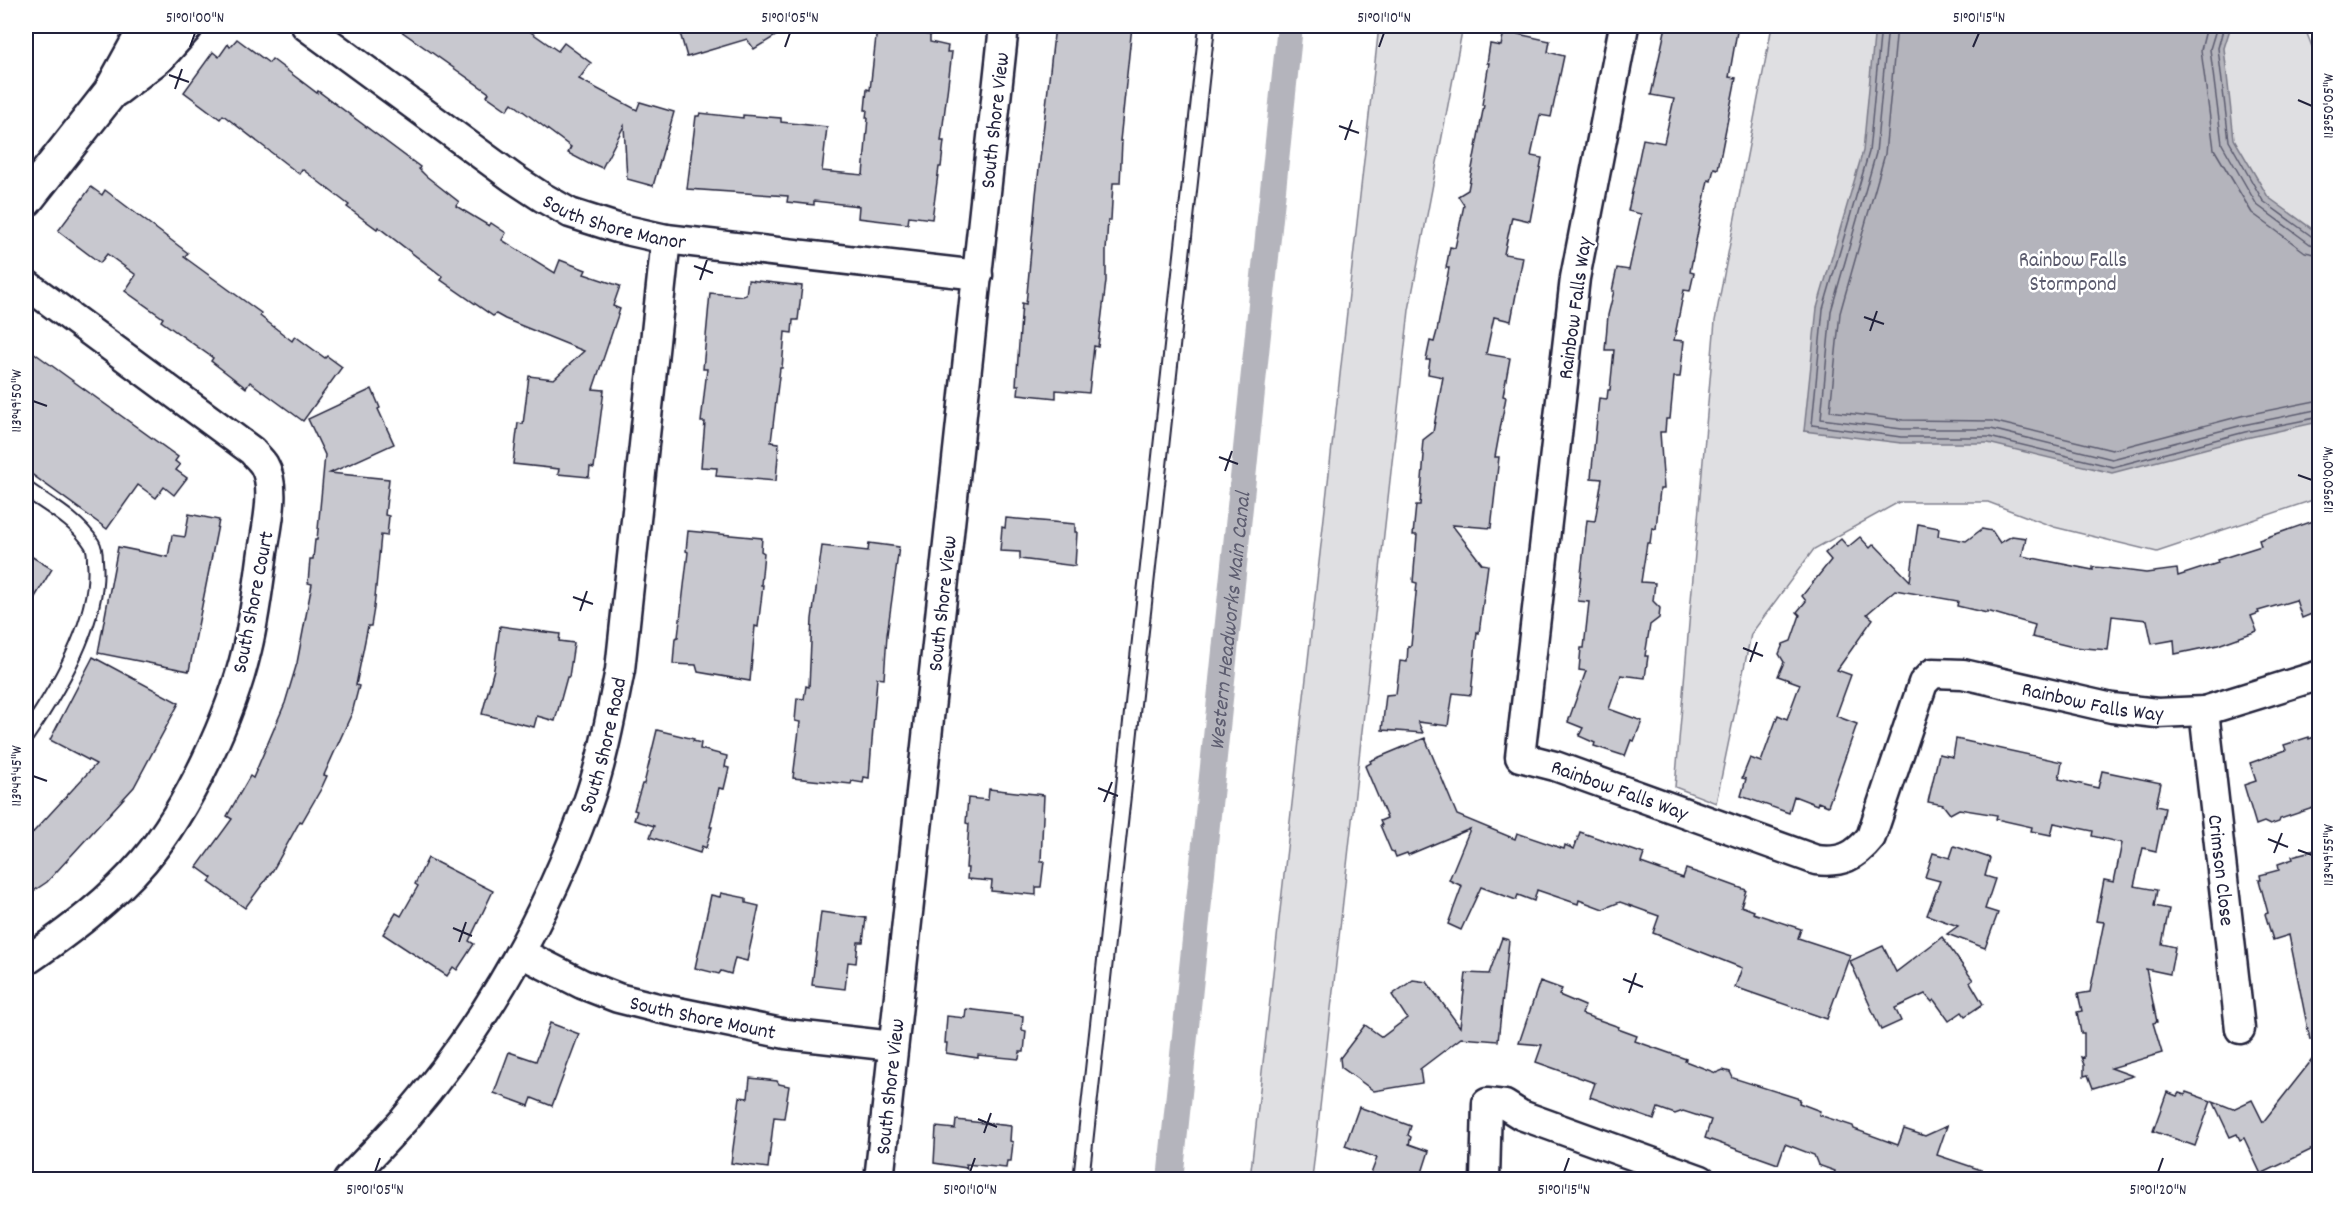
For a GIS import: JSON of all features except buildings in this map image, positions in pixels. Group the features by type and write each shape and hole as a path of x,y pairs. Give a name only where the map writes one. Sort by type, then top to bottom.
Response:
{"street":[{"path":"26,200 110,93 147,26"},
{"path":"110,93 159,56 186,26"},
{"name":"South Shore Manor","path":"306,26 513,178 570,213 617,228 666,239 978,275"},
{"name":"South Shore View","path":"879,1179 1004,26"},
{"name":"Rainbow Falls Way","path":"1624,26 1575,278 1520,757 1555,766 1816,860 1827,861 1846,858 1860,851 1871,837 1923,684 1933,673 1963,674 2112,708 2157,713 2204,711 2319,675"},
{"name":"South Shore Road","path":"348,1179 404,1119 465,1041 520,953 556,880 588,801 607,733 620,669 666,239"},
{"name":"South Shore Court","path":"26,284 252,452 264,465 270,481 270,500 247,651 234,693 203,766 188,795 144,861 103,903 26,961"},
{"name":"Crimson Close","path":"2204,711 2240,1029"},
{"name":"South Shore Mount","path":"520,953 582,984 618,998 658,1008 786,1034 893,1046"},
{"path":"1485,1179 1487,1103 1505,1105 1521,1115 1701,1179"}],"lane":[{"path":"1081,1179 1207,26"},
{"path":"26,489 81,529 94,546 97,573 87,621 66,670 26,736"}],"green space":[{"path":"1379,26 1463,26 1409,310 1312,1179 1250,1179"},
{"name":"Rainbow Falls Stormpond","path":"1772,26 2304,26 2320,67 2319,498 2157,552 2054,527 1988,502 1899,502 1814,549 1751,634 1716,803 1675,787 1715,321"}],"water":[{"path":"1875,26 2231,26 2224,48 2234,139 2268,197 2319,234 2319,422 2246,438 2112,473 1988,443 1901,443 1804,431 1817,308 1863,151"}],"waterway":[{"name":"Western Headworks Main Canal","path":"1170,1180 1290,26"}]}
